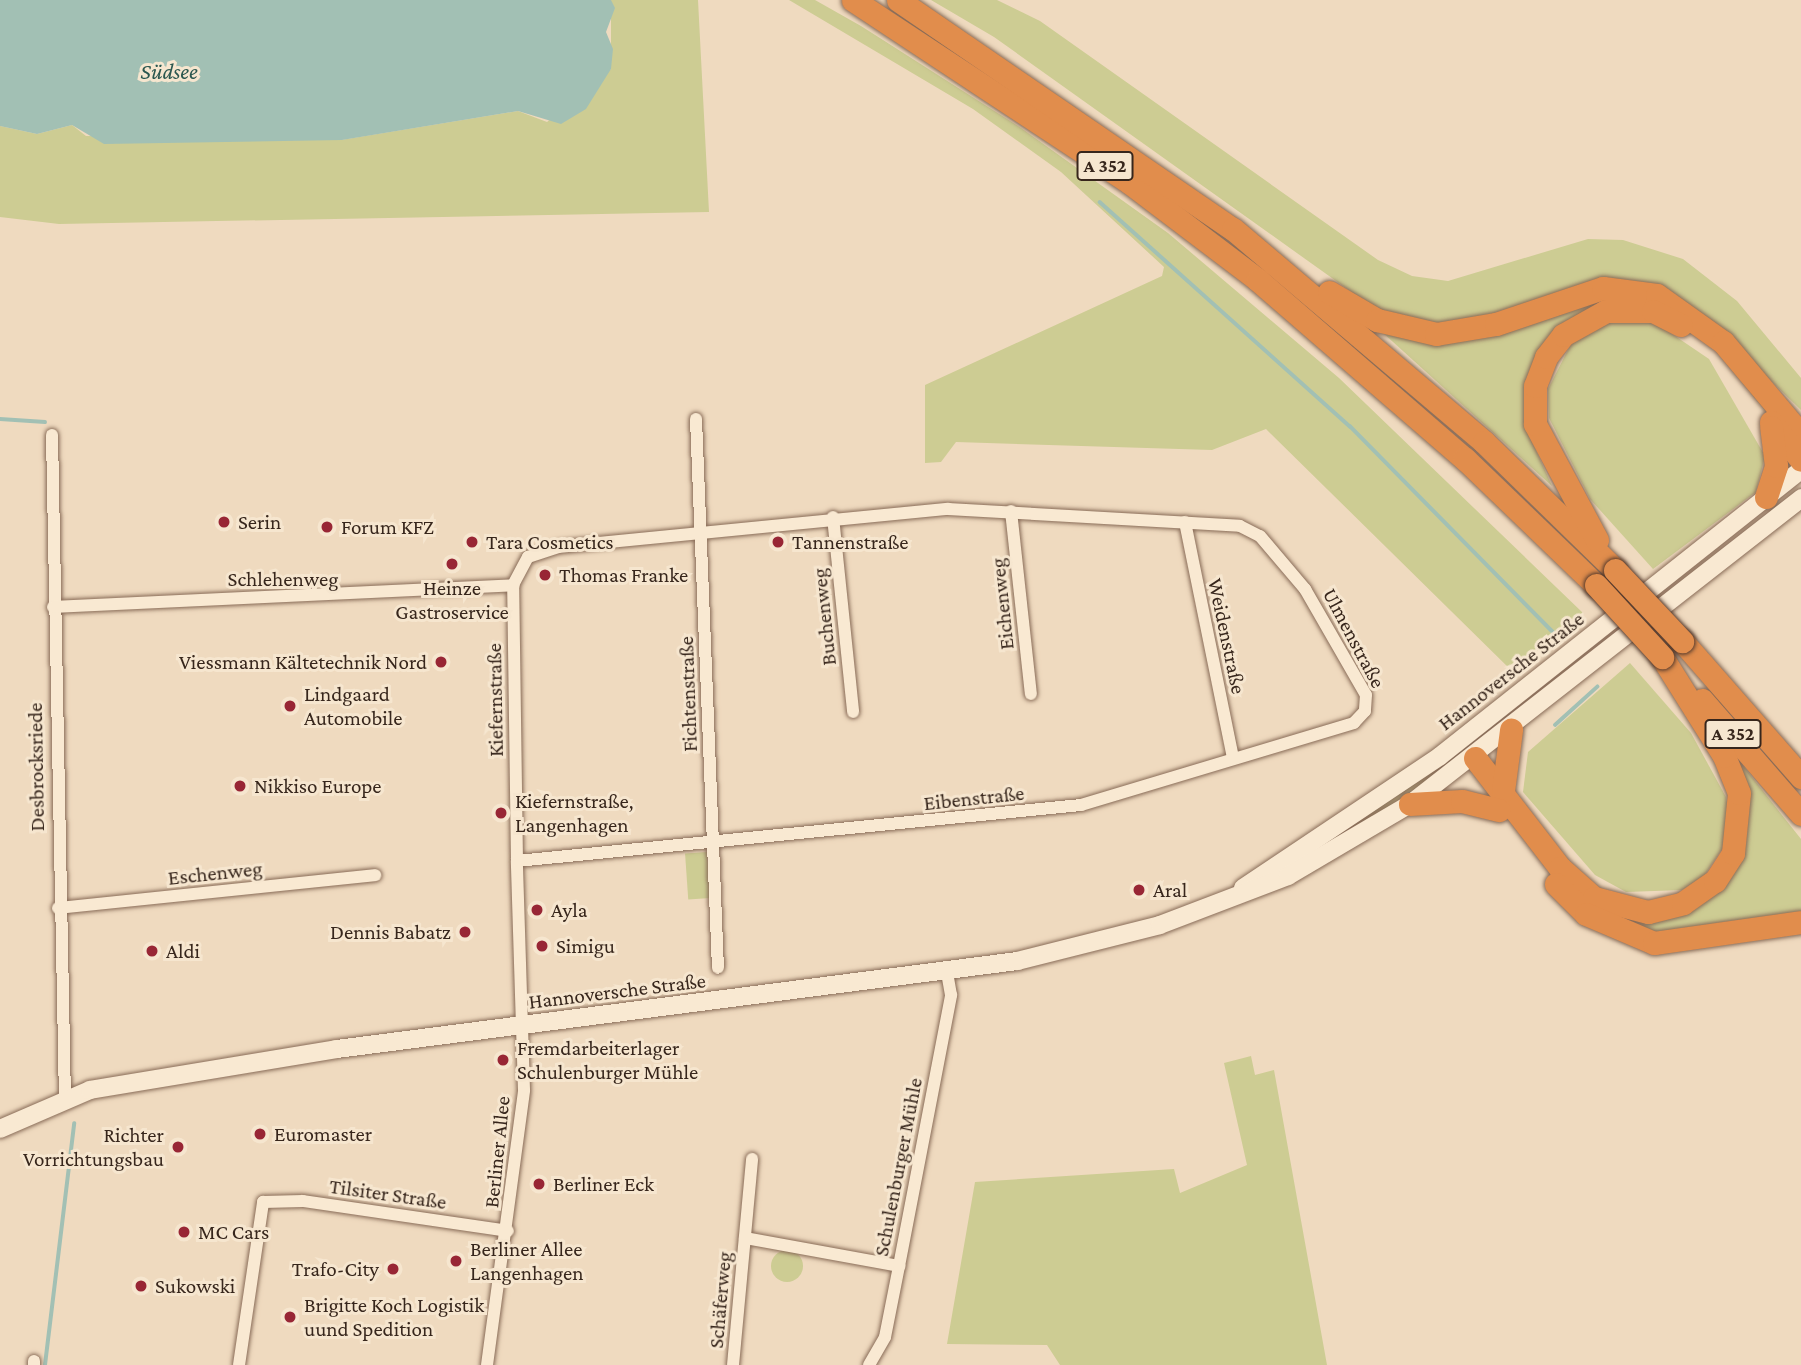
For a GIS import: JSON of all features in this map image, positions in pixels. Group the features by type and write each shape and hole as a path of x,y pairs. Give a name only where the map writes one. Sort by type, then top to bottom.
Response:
{"highway":[{"name":"A 352","path":"853,0 1107,167 1258,280 1465,459 1596,585 1801,814"},
{"name":"A 352","path":"898,0 1233,229 1484,442 1615,570 1682,640 1801,777"},
{"path":"1233,229 1259,237 1320,286 1377,320 1436,334 1496,324 1603,288 1657,295 1703,324 1772,412 1801,460"},
{"path":"1615,570 1535,424 1535,386 1563,335 1606,311 1653,311 1696,335 1772,412 1801,435"},
{"path":"1772,412 1801,417"},
{"path":"1766,497 1776,457 1772,412"},
{"path":"1469,762 1560,868 1594,898 1648,912 1700,894 1733,853 1739,793 1724,755 1662,657"},
{"path":"1511,730 1501,801 1549,876 1586,914 1619,933 1654,943 1689,942 1801,922"},
{"path":"1410,804 1501,801"}],"main road":[{"name":"Hannoversche Straße","path":"1238,893 1455,744 1801,470"},
{"name":"Hannoversche Straße","path":"0,1129 65,1098 337,1049 947,972 1087,947 1288,876 1410,804 1511,730 1801,498"},
{"path":"1455,744 1469,762"}],"street":[{"name":"Fichtenstraße","path":"696,419 718,968"},
{"name":"Desbrocksriede","path":"52,435 58,908 65,1098"},
{"path":"513,585 521,564 543,548 833,517 1011,511 1185,522"},
{"name":"Eichenweg","path":"1011,511 1031,694"},
{"name":"Buchenweg","path":"833,517 853,712"},
{"name":"Ulmenstraße","path":"1185,522 1240,526 1260,536 1306,589 1366,695 1365,711 1354,723 1233,758"},
{"name":"Weidenstraße","path":"1185,522 1233,758"},
{"name":"Schlehenweg","path":"53,607 513,585"},
{"name":"Kiefernstraße","path":"513,585 521,1025"},
{"name":"Eibenstraße","path":"517,861 1082,805 1233,758"},
{"name":"Eschenweg","path":"58,908 375,875"},
{"name":"Schulenburger Mühle","path":"869,1365 885,1337 951,995 947,972"},
{"name":"Berliner Allee","path":"487,1365 521,1138 521,1025"},
{"name":"Schäferweg","path":"733,1365 752,1159"},
{"name":"Tilsiter Straße","path":"239,1365 263,1202 303,1201 508,1231"},
{"name":"Schäferweg","path":"745,1238 899,1266"}],"shaded area":[{"path":"611,0 698,0 709,212 59,224 0,217 0,126 37,134 72,125 86,136 341,140 518,111 547,122 611,69"},
{"path":"789,0 815,0 861,26 1021,128 1168,233 1339,378 1583,613 1513,672 1266,429 1212,450 956,442 941,462 925,463 925,385 1162,276 1164,267 1061,172 973,109"},
{"path":"931,0 997,0 1040,21 1378,260 1412,276 1448,281 1588,239 1623,240 1683,259 1737,301 1801,378 1801,410 1706,318 1659,289 1603,281 1494,315 1438,323 1381,313 994,37"},
{"path":"1603,292 1630,293 1680,313 1720,346 1788,428 1783,432 1699,331 1654,306 1606,304 1558,328 1538,352 1526,385 1526,428 1552,486 1382,332 1466,337"},
{"path":"1650,319 1709,359 1765,456 1756,492 1653,569 1590,499 1549,418 1548,389 1571,344 1607,321"},
{"path":"1630,663 1691,733 1726,797 1730,824 1722,849 1704,876 1682,890 1626,892 1595,875 1523,792 1528,752"},
{"path":"1733,753 1801,839 1801,917 1639,936 1537,846 1644,918 1743,850 1747,810"},
{"path":"1443,763 1456,764 1341,839 1303,855"},
{"path":"707,852 710,898 688,899 685,854"},
{"path":"1251,1056 1255,1075 1274,1070 1327,1365 1060,1365 1047,1345 947,1344 975,1182 1174,1169 1180,1193 1247,1165 1224,1063"},
{"path":"787,1250 798,1255 803,1266 798,1277 787,1282 776,1277 771,1266 776,1255"}],"water":[{"name":"Südsee","path":"0,0 611,0 615,8 606,32 613,49 611,69 586,109 561,124 518,111 342,140 104,144 72,125 37,134 0,126"}],"waterway":[{"path":"1100,202 1350,426 1554,633"},
{"path":"0,419 45,422"},
{"path":"1555,725 1597,687"},
{"path":"45,1365 74,1124"}],"place":[{"name":"Serin","path":"224,522"},
{"name":"Forum KFZ","path":"327,527"},
{"name":"Tara Cosmetics","path":"472,542"},
{"name":"Tannenstraße","path":"778,542"},
{"name":"Heinze Gastroservice","path":"452,564"},
{"name":"Thomas Franke","path":"545,575"},
{"name":"Viessmann Kältetechnik Nord","path":"441,662"},
{"name":"Lindgaard Automobile","path":"290,706"},
{"name":"Nikkiso Europe","path":"240,786"},
{"name":"Kiefernstraße, Langenhagen","path":"501,813"},
{"name":"Aral","path":"1139,890"},
{"name":"Ayla","path":"537,910"},
{"name":"Dennis Babatz","path":"465,932"},
{"name":"Simigu","path":"542,946"},
{"name":"Aldi","path":"152,951"},
{"name":"Fremdarbeiterlager Schulenburger Mühle","path":"503,1060"},
{"name":"Euromaster","path":"260,1134"},
{"name":"Richter Vorrichtungsbau","path":"178,1147"},
{"name":"Berliner Eck","path":"539,1184"},
{"name":"MC Cars","path":"184,1232"},
{"name":"Berliner Allee Langenhagen","path":"456,1261"},
{"name":"Trafo-City","path":"393,1269"},
{"name":"Sukowski","path":"141,1286"},
{"name":"Brigitte Koch Logistik uund Spedition","path":"290,1317"}]}
